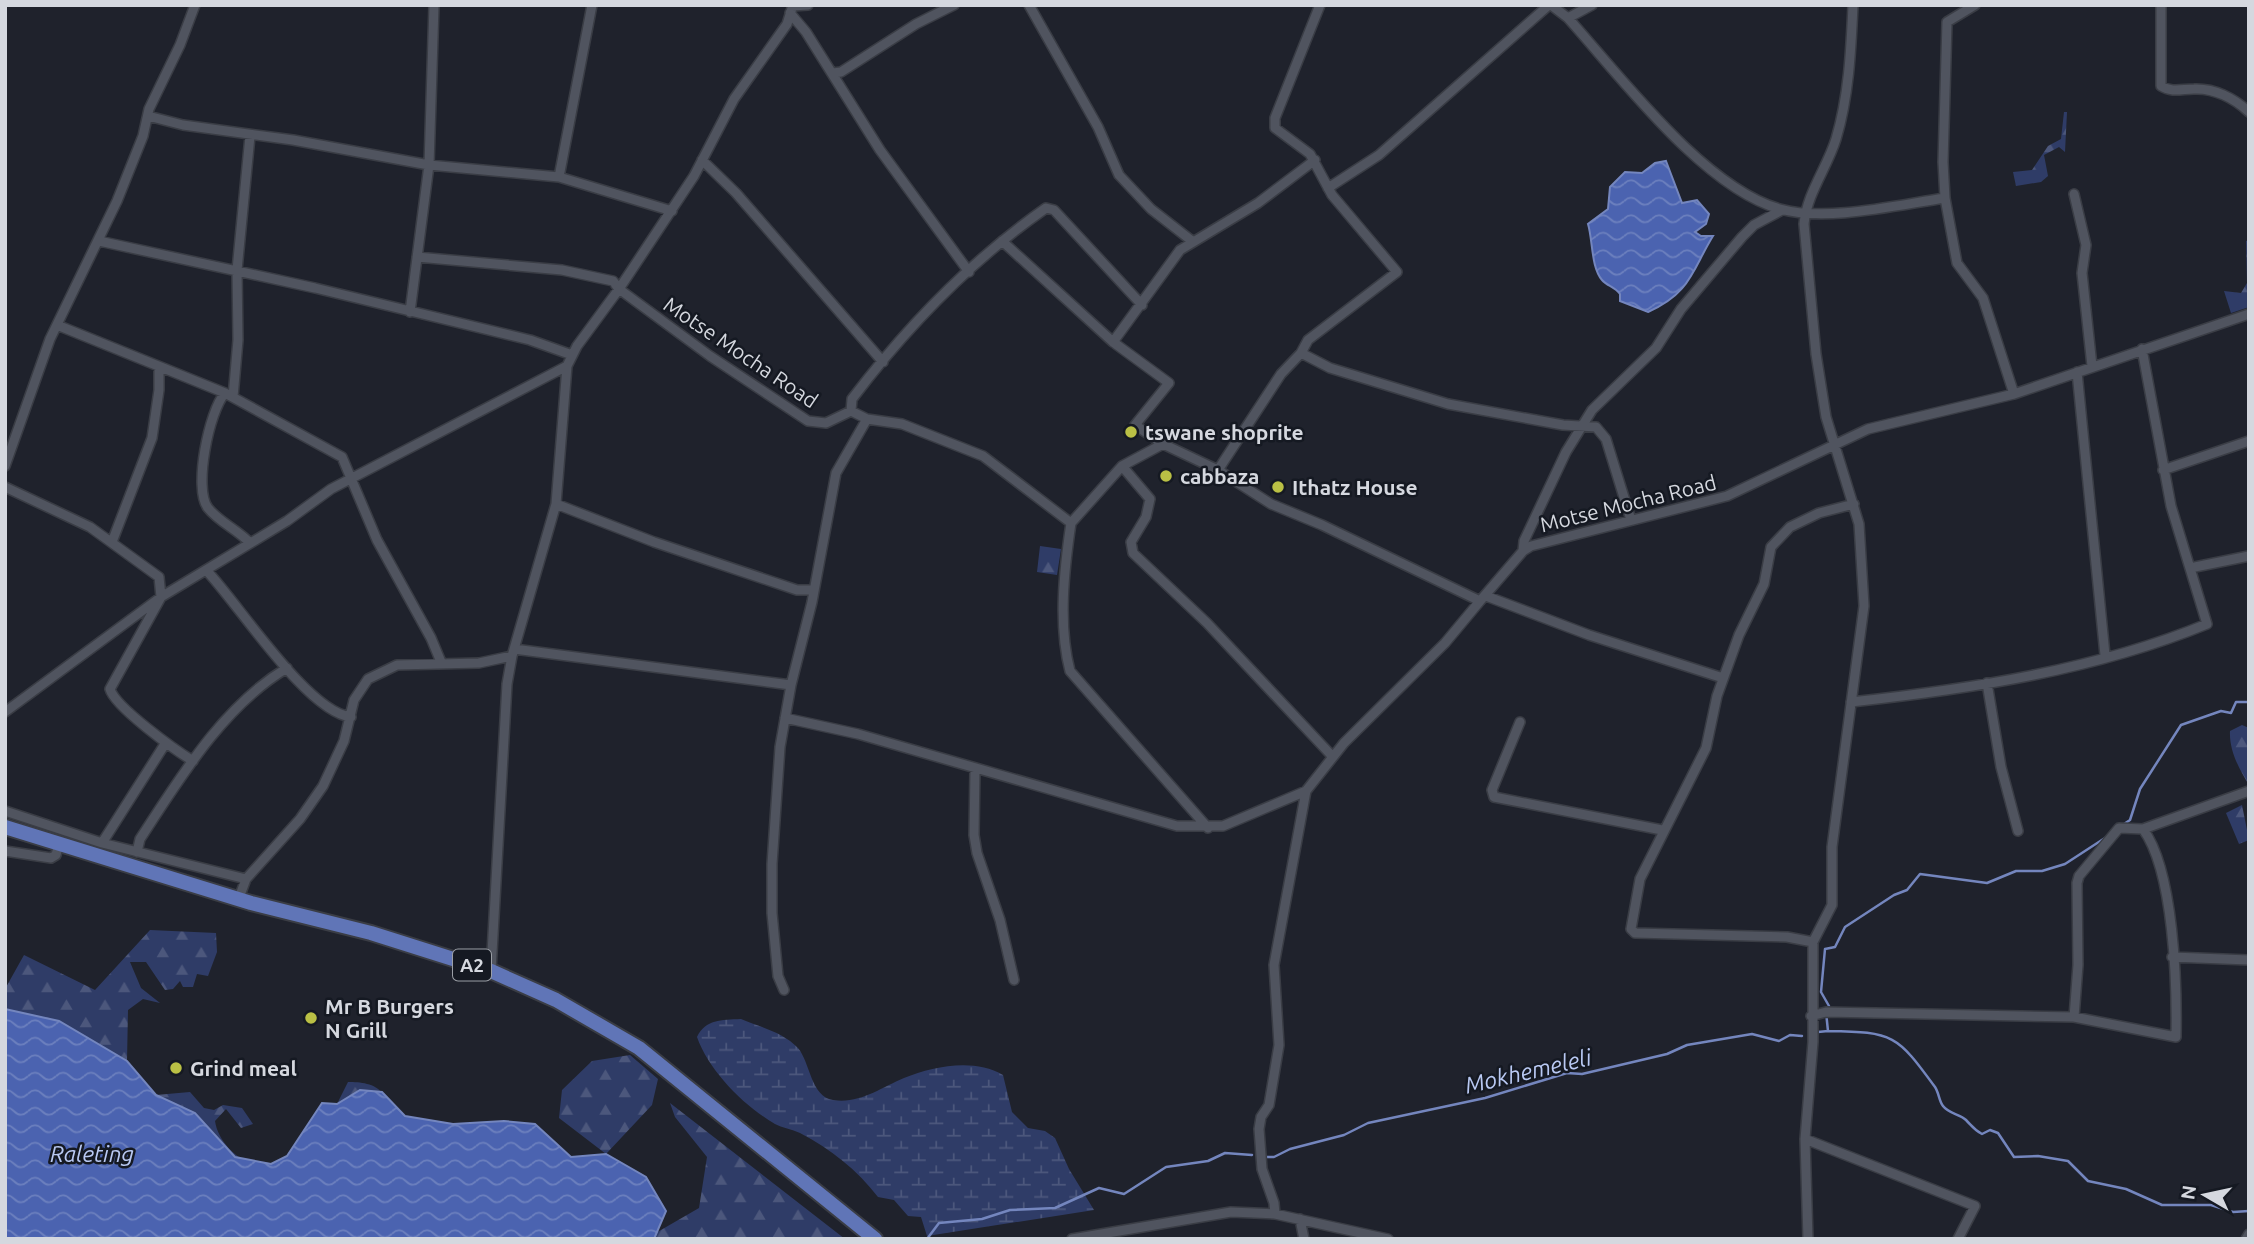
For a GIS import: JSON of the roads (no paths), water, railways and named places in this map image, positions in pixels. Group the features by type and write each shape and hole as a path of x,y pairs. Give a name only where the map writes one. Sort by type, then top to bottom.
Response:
{"main road":[{"name":"A2","path":"5,827 317,922 371,933 491,971 556,1000 639,1048 875,1239"}],"street":[{"path":"5,466 57,325 99,241 195,5"},
{"path":"410,312 429,165 434,5"},
{"path":"559,177 592,5"},
{"path":"792,8 808,5"},
{"path":"833,74 841,72 916,24 954,5"},
{"path":"1029,5 1098,127 1119,175 1151,209 1192,241"},
{"path":"1218,470 1280,374 1301,354 1308,340 1397,272 1328,188 1315,160 1282,135 1274,124 1320,5"},
{"path":"1328,188 1379,155 1550,5 1568,18 1686,149 1724,180 1782,210 1853,211 1945,198"},
{"path":"1568,18 1592,5"},
{"path":"1808,1239 1805,1139 1813,1042 1813,943 1832,905 1832,847 1864,606 1861,546 1854,504 1826,417 1810,313 1805,212 1839,126 1853,5"},
{"path":"1975,5 1947,22 1943,162 1945,198 1957,262 1983,298 2014,394"},
{"path":"2161,5 2161,86 2177,90 2211,90 2236,101 2249,112"},
{"path":"792,8 880,150 969,272"},
{"path":"491,971 502,732 513,653 556,504 567,366 672,211 734,99 787,24 792,8"},
{"path":"148,116 183,125 293,140 429,165 559,177 672,211"},
{"path":"250,136 237,270 238,340 229,395 216,407 200,489 209,509 250,543"},
{"path":"702,160 736,193 883,362"},
{"path":"1113,342 1142,305 1174,256 1192,241 1258,203 1315,160"},
{"path":"2074,194 2087,245 2082,274 2092,366"},
{"path":"1071,523 983,456 902,424 867,418 851,411 852,399 883,362 969,272 1002,241 1050,207 1142,305"},
{"path":"1523,551 1524,541 1591,410 1656,348 1681,309 1741,237 1754,225 1782,210"},
{"path":"99,241 237,270 530,340 572,355"},
{"path":"1002,241 1113,342 1169,383 1135,425 1163,444 1218,470 1271,504 1483,599 1723,678"},
{"name":"Motse Mocha Road","path":"417,257 562,270 613,281 619,289 710,356 808,421 826,423 851,411"},
{"name":"Motse Mocha Road","path":"1306,791 1333,757 1445,643 1523,551 1543,542 1727,496 1868,429 2014,394 2249,314"},
{"path":"57,325 229,395 342,457 377,540 431,638 441,662"},
{"path":"1851,702 2040,673 2167,640 2207,624 2163,470 2142,349"},
{"path":"1301,354 1330,368 1448,404 1563,425 1582,424 1596,427 1606,439 1631,520"},
{"path":"5,712 161,597 250,543 331,489 567,366"},
{"path":"112,542 152,438 159,390 159,368"},
{"path":"2077,372 2105,656"},
{"path":"784,990 778,976 772,864 785,718 791,685 799,662 836,473 867,418"},
{"path":"2163,470 2249,441"},
{"path":"1163,444 1122,466 1071,523 1064,612 1065,652 1070,671 1208,828"},
{"path":"1122,466 1150,499 1146,517 1131,542 1133,553 1207,624 1333,757"},
{"path":"5,487 90,527 159,577 161,597 110,689 118,702 165,744 193,761"},
{"path":"556,504 654,542 797,590 813,590"},
{"path":"1813,943 1787,937 1633,932 1640,879 1662,830 1706,748 1710,716 1739,635 1764,584 1771,547 1778,536 1819,513 1854,504"},
{"path":"2190,568 2249,556"},
{"path":"206,570 287,668 328,707 352,717"},
{"path":"239,898 246,879 299,819 323,786 352,717 354,700 368,679 397,664 479,663 513,653 791,685"},
{"path":"136,852 140,839 193,761 229,717 271,677 287,668"},
{"path":"1987,682 2001,767 2018,831"},
{"path":"785,718 858,734 1177,826 1208,828 1240,821 1306,791"},
{"path":"1520,722 1492,790 1494,797 1662,830"},
{"path":"103,843 165,744"},
{"path":"975,769 974,835 977,853 1000,920 1014,980"},
{"path":"1275,1214 1274,1203 1262,1170 1259,1129 1261,1117 1269,1105 1279,1045 1274,965 1306,791"},
{"path":"2074,1017 2078,965 2079,876 2119,828 2143,829 2249,791"},
{"path":"5,811 103,843 246,879"},
{"path":"1811,1016 1826,1012 2074,1017 2176,1037 2172,957 2162,878 2153,843 2143,829"},
{"path":"5,851 51,858 56,855 59,843"},
{"path":"2172,957 2249,960"},
{"path":"1805,1139 1975,1206 1958,1239"},
{"path":"1072,1239 1231,1212 1275,1214 1388,1239"},
{"path":"1300,1219 1304,1239"},
{"path":"2246,1239 2249,1234"}],"water":[{"path":"1666,161 1682,203 1697,200 1709,214 1706,224 1695,232 1701,236 1713,236 1682,289 1648,312 1620,301 1620,294 1598,275 1588,224 1608,209 1610,187 1625,172 1642,173 1655,163"},
{"name":"Raleting","path":"5,1009 59,1021 127,1061 156,1095 195,1113 235,1157 271,1164 287,1156 322,1103 337,1104 360,1090 382,1092 405,1116 453,1124 504,1121 535,1124 571,1157 606,1154 646,1177 666,1211 654,1239 5,1239"}],"waterway":[{"name":"Mokhemeleli","path":"2124,824 2130,820 2140,789 2181,725 2221,711 2231,713 2236,702 2249,702"},
{"name":"Mokhemeleli","path":"1818,1032 1828,1031 1826,1012 1829,1006 1821,992 1825,949 1835,947 1845,927 1894,895 1907,890 1920,874 1987,883 2016,871 2042,871 2065,864 2108,836"},
{"path":"1828,1031 1867,1033 1892,1040 1912,1056 1935,1087 1945,1109 1964,1118 1982,1134 1990,1130 1998,1133 2014,1157 2038,1156 2068,1161 2088,1181 2126,1189 2162,1205 2211,1205 2233,1212 2249,1211"},
{"name":"Mokhemeleli","path":"1263,1157 1274,1157 1290,1149 1344,1135 1368,1123 1485,1098 1567,1073 1582,1074 1667,1054 1687,1045 1752,1034 1779,1041 1790,1035 1802,1036"},
{"name":"Mokhemeleli","path":"927,1239 939,1223 982,1219 1010,1210 1055,1208 1099,1188 1124,1194 1166,1167 1208,1161 1225,1153 1252,1155"}],"place":[{"name":"tswane shoprite","path":"1131,432"},
{"name":"cabbaza","path":"1166,476"},
{"name":"Ithatz House","path":"1278,487"},
{"name":"Mr B Burgers N Grill","path":"311,1018"},
{"name":"Grind meal","path":"176,1068"}]}
